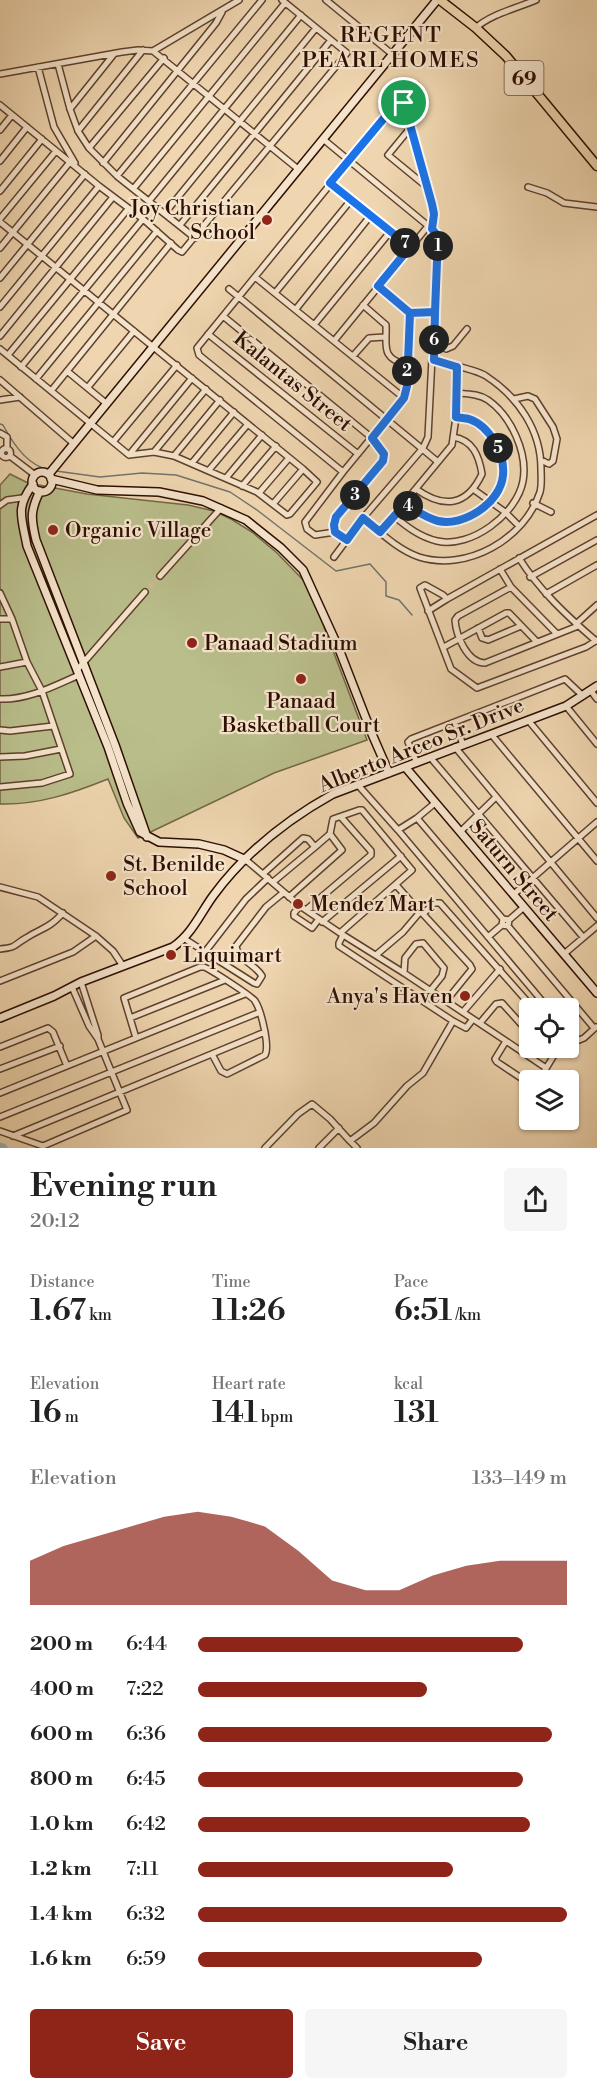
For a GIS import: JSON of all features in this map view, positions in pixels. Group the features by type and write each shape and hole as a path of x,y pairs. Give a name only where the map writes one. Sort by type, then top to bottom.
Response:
{"main road":[{"name":"69","path":"438,0 476,28 506,56 597,166"}],"street":[{"path":"153,51 240,0"},
{"path":"117,176 261,0"},
{"path":"326,0 392,54"},
{"path":"147,837 115,745 79,670 36,540 32,509 40,491 50,488 50,476 73,443 438,0"},
{"path":"476,28 490,17 501,15 536,0"},
{"path":"0,105 183,252 346,53 284,1 134,188"},
{"path":"103,163 216,23 222,12"},
{"path":"149,201 301,15"},
{"path":"165,213 316,28"},
{"path":"180,225 331,40"},
{"path":"78,130 143,50"},
{"path":"0,74 114,54 153,51 298,169"},
{"path":"70,109 114,54"},
{"path":"89,148 164,58"},
{"path":"58,64 70,109 78,130 89,148 117,176 195,238"},
{"path":"38,67 54,127 76,167"},
{"path":"343,472 199,355 197,348 390,111 404,103 415,92 416,85"},
{"path":"334,341 410,247 430,227 434,214 404,103"},
{"path":"0,130 12,115"},
{"path":"0,161 27,127"},
{"path":"411,127 388,156 428,188"},
{"path":"0,191 42,139"},
{"path":"323,139 438,236 434,360 428,437 423,447 363,518 334,558"},
{"path":"0,349 129,455 154,452 174,456 259,493 287,515 317,482 0,221 56,151"},
{"path":"0,248 70,162"},
{"path":"0,278 84,174"},
{"path":"330,183 410,247"},
{"path":"0,307 99,186"},
{"path":"528,187 547,193 564,203 597,207"},
{"path":"0,336 113,197"},
{"path":"275,293 351,200"},
{"path":"8,356 128,209"},
{"path":"296,309 371,215"},
{"path":"21,367 143,219"},
{"path":"36,379 158,231"},
{"path":"314,325 390,232"},
{"path":"51,391 171,243"},
{"path":"255,277 404,398"},
{"path":"378,286 410,313 435,312"},
{"path":"229,290 423,447 438,462"},
{"path":"363,305 386,325 386,351 397,362 407,365"},
{"path":"347,540 335,532 315,535 307,529 305,524 343,472 404,398 407,386 410,313"},
{"path":"223,316 372,438 384,454 383,461 336,517 335,532"},
{"path":"434,343 446,350 451,348 467,329"},
{"path":"88,387 134,331"},
{"name":"Kalantas Street","path":"208,334 358,454"},
{"path":"352,356 369,338 385,337"},
{"path":"363,518 418,557 459,560 500,543 519,526 540,492 541,460 534,431 514,399 484,374 434,360"},
{"path":"113,442 177,365"},
{"path":"380,532 452,445 456,417 457,367"},
{"path":"67,371 107,404"},
{"path":"129,455 192,378"},
{"path":"0,380 73,443"},
{"path":"154,452 206,389"},
{"path":"394,516 412,531 438,541 465,540 487,528 505,512 516,498 523,483 525,467 516,436 508,422 488,400 475,394 457,393"},
{"path":"514,399 528,396 535,399 553,427 557,440 553,461 549,464 541,460"},
{"path":"0,400 20,397"},
{"path":"174,456 220,400"},
{"path":"192,463 234,412"},
{"path":"405,504 425,516 447,522 478,512 499,489 503,477 500,451 484,429 471,420 456,417"},
{"path":"209,470 248,423"},
{"path":"0,434 7,436 7,449 10,450 10,456"},
{"path":"226,478 262,435"},
{"path":"416,489 429,498 451,503 460,500 473,489 482,474 480,463 470,444 462,438 453,437"},
{"path":"242,486 276,446"},
{"path":"7,449 1,454 4,457 10,456 35,475"},
{"path":"259,493 290,458"},
{"path":"273,504 303,469"},
{"path":"35,475 44,472 50,476 98,490 159,492 203,501 256,527 285,551 303,570 339,649 389,773"},
{"path":"35,475 33,484 22,498 21,512 27,546 79,670 127,803 140,832 159,842 199,844 224,850 246,860 321,921 519,1049"},
{"path":"33,484 40,491"},
{"path":"473,489 505,512 519,526"},
{"path":"0,505 7,500 22,498"},
{"path":"533,503 551,513"},
{"path":"160,576 221,508"},
{"path":"428,611 597,515"},
{"path":"530,577 597,540"},
{"path":"447,599 425,585 419,590 451,669 477,688 586,647 596,641 530,577 519,558"},
{"path":"546,594 597,566"},
{"path":"500,569 511,587 557,634"},
{"path":"511,587 454,620 469,657 482,664 577,625 597,605"},
{"path":"0,699 10,699 42,691 79,670 145,591"},
{"path":"0,593 27,662 42,691 70,774 42,783 0,786"},
{"path":"444,647 506,613 509,613 537,642"},
{"path":"0,619 12,619"},
{"path":"478,628 482,638 488,640 521,626"},
{"path":"0,667 27,662"},
{"path":"417,763 408,740 565,679 583,696"},
{"path":"594,688 597,699"},
{"name":"Alberto Arceo Sr. Drive","path":"0,1018 81,982 173,947 185,939 213,896 246,860 274,834 308,808 333,794 566,706 594,688"},
{"path":"566,706 597,744"},
{"path":"528,720 597,803"},
{"path":"455,722 463,745"},
{"path":"0,730 52,726"},
{"path":"491,734 597,861"},
{"path":"455,747 495,798 597,918"},
{"path":"0,757 25,756 61,749"},
{"path":"430,757 584,937"},
{"name":"Saturn Street","path":"406,768 597,993"},
{"path":"358,785 540,998"},
{"path":"460,832 495,798"},
{"path":"398,830 435,803"},
{"path":"268,878 315,847 330,834 332,821 362,810 412,870 341,934 339,946 453,1021 466,1028 473,1019"},
{"path":"341,817 371,851 371,855 294,913 299,920 312,928 401,856"},
{"path":"417,818 596,1027 579,1040"},
{"path":"514,894 597,822"},
{"path":"289,897 342,850 330,834"},
{"path":"205,952 246,899 303,838 308,839 315,847"},
{"path":"396,885 470,965 471,969 446,1001"},
{"path":"0,887 38,897 63,913 113,951 123,966"},
{"path":"185,939 257,984 262,976 238,954 236,946 267,907 283,892"},
{"path":"376,955 434,903 440,903 525,998"},
{"path":"488,937 524,907"},
{"path":"0,949 15,947 25,938 51,927 63,913"},
{"path":"564,954 597,926"},
{"path":"0,981 73,952 96,936"},
{"path":"404,973 405,958 416,944 423,943 444,968 442,976 430,991"},
{"path":"136,1038 124,998 200,967 208,968 255,1000 268,1050 265,1055 227,1074 220,1071 212,1054"},
{"path":"463,1012 500,969"},
{"path":"130,1018 225,980"},
{"path":"81,982 87,998 92,1025"},
{"path":"0,1131 39,1146 47,1146 126,1111 92,1025 72,987"},
{"path":"0,1093 245,994"},
{"path":"79,1002 87,998"},
{"path":"480,1023 496,1004 502,1003 519,1022"},
{"path":"0,1117 258,1013"},
{"path":"350,1141 374,1123 407,1086 423,1073 453,1021"},
{"path":"0,1047 48,1028 53,1032 67,1066"},
{"path":"13,1136 265,1032"},
{"path":"506,1041 496,1062 519,1077"},
{"path":"0,1069 60,1046"},
{"path":"533,1058 546,1068 552,1058"},
{"path":"265,1148 298,1114 312,1104 317,1106 357,1148"},
{"path":"319,1148 339,1128"}],"green space":[{"path":"10,474 28,483 87,494 188,505 214,511 252,532 277,553 308,585 367,740 274,773 138,838 124,818 108,779 56,797 0,804 0,485"}],"waterway":[{"path":"0,424 27,458 47,469"},
{"path":"56,471 100,477 142,473 176,475 230,492 336,571 370,564 386,582 386,596 399,600 412,615"}],"tunnel":[{"path":"145,592 160,576"}],"place":[{"name":"Joy Christian School","path":"267,220"},
{"name":"Organic Village","path":"53,530"},
{"name":"Panaad Stadium","path":"192,643"},
{"name":"Panaad Basketball Court","path":"301,679"},
{"name":"St. Benilde School","path":"111,876"},
{"name":"Mendez Mart","path":"298,904"},
{"name":"Liquimart","path":"171,955"},
{"name":"Anya's Haven","path":"465,996"}],"district":[{"name":"REGENT PEARL HOMES","path":"391,46"}],"route":[{"path":"404,103 390,111 330,183 410,247 378,286 410,313 435,312 434,360 457,367 456,417 471,420 484,429 493,440 500,451 503,477 499,489 489,501 478,512 467,517 447,522 436,520 405,504 380,532 363,518 347,540 335,532 336,517 383,461 384,454 372,438 404,398 407,386 410,313 435,312 438,236 432,229 434,214 432,204 404,103"}]}
